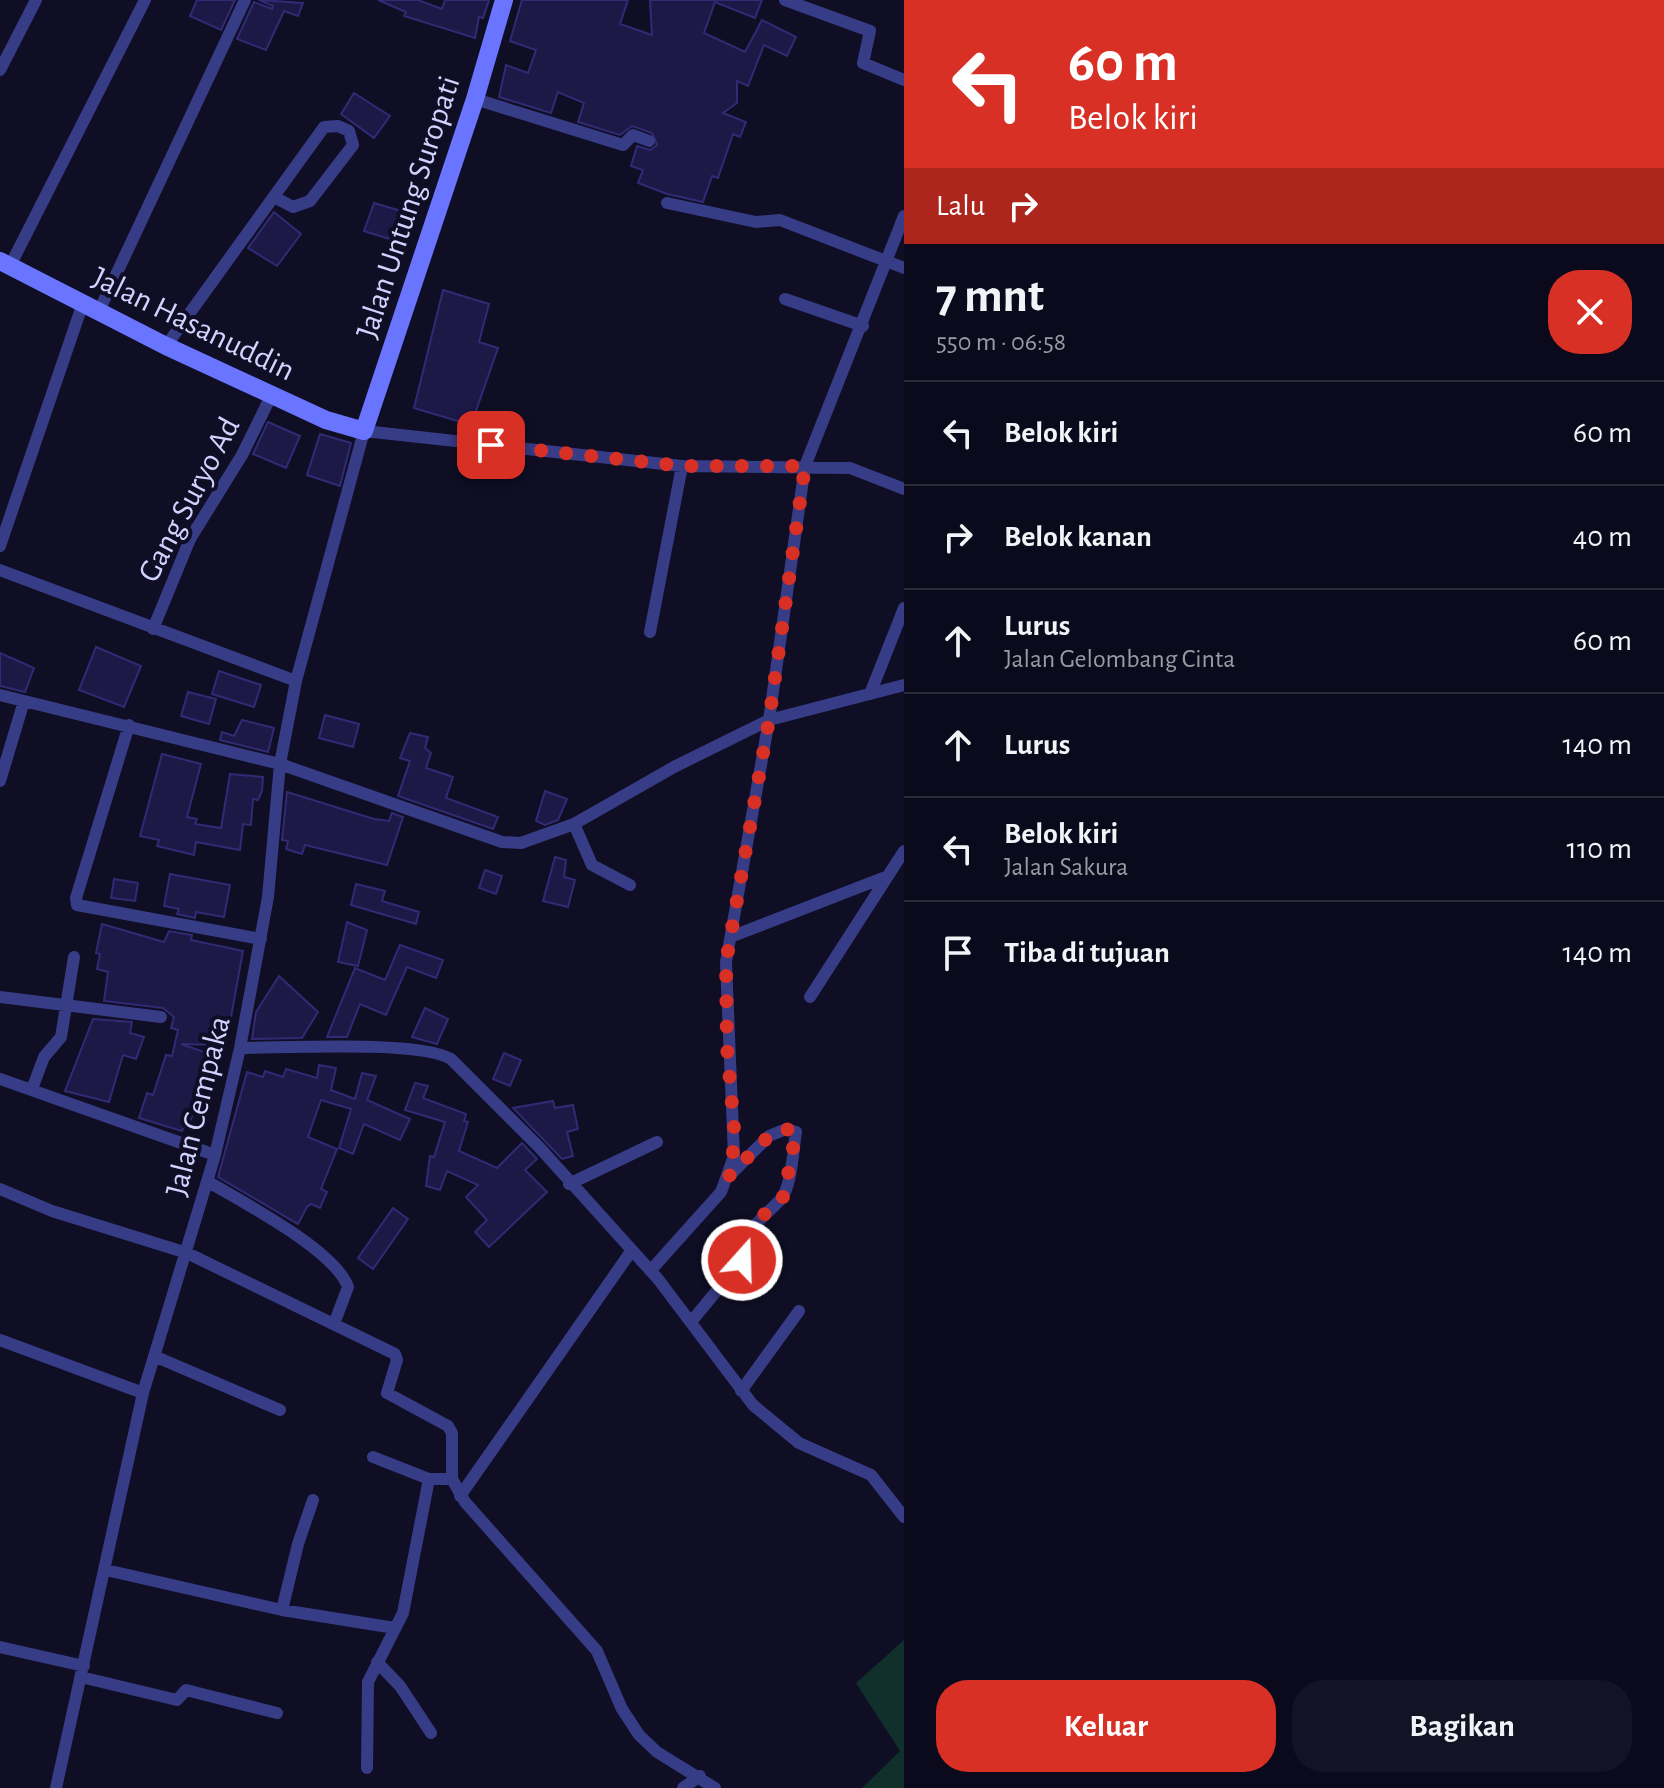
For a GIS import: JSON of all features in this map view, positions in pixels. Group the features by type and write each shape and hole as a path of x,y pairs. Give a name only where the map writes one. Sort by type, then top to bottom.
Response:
{"main road":[{"name":"Jalan Untung Suropati","path":"364,431 475,99 504,0"},
{"name":"Jalan Hasanuddin","path":"5,264 166,346 326,420 364,431"}],"street":[{"path":"0,70 36,0"},
{"path":"5,264 145,0"},
{"path":"0,546 91,307 245,0"},
{"path":"785,0 870,31 863,63 904,80"},
{"path":"475,99 623,145 633,135 649,141"},
{"path":"166,346 324,127 338,126 349,131 353,145 310,201 293,207 274,197"},
{"path":"667,203 756,222 780,220 904,268"},
{"path":"651,1270 721,1192 729,1176 735,1139 725,982 769,720 805,466 904,216"},
{"path":"785,299 863,326"},
{"name":"Gang Suryo Ad","path":"153,629 190,539 242,455 272,394"},
{"path":"364,431 682,466 850,468 904,489"},
{"name":"Jalan Cempaka","path":"56,1788 143,1393 215,1155 240,1048 261,939 274,852 280,764 296,681 364,431"},
{"path":"650,632 682,466"},
{"path":"0,570 296,681"},
{"path":"870,694 904,608"},
{"path":"0,695 280,764 502,842 521,843 574,824 674,767 769,720 904,685"},
{"path":"0,781 24,701"},
{"path":"129,725 76,898 77,905 261,939"},
{"path":"574,824 592,865 630,885"},
{"path":"810,997 904,851"},
{"path":"733,936 888,876"},
{"path":"32,1089 44,1057 61,1037 74,957"},
{"path":"0,997 161,1017"},
{"path":"240,1048 361,1048 443,1055 460,1067 539,1147 569,1184 651,1270 741,1391 799,1443 871,1475 904,1517"},
{"path":"0,1079 215,1155"},
{"path":"691,1322 742,1260 740,1255 755,1223 784,1196 796,1132 786,1129 769,1136 729,1176"},
{"path":"569,1184 657,1142"},
{"path":"207,1181 299,1237 343,1277 348,1287 334,1324"},
{"path":"0,1189 52,1211 187,1253 395,1354 387,1393 448,1426 452,1433 452,1479 460,1496 597,1651 622,1709 639,1735 657,1752 715,1788"},
{"path":"460,1496 632,1250"},
{"path":"741,1391 799,1311"},
{"path":"0,1340 143,1393"},
{"path":"154,1356 280,1410"},
{"path":"373,1457 429,1479 452,1479"},
{"path":"367,1768 367,1691 377,1662 403,1613 429,1479"},
{"path":"282,1610 313,1500"},
{"path":"106,1570 282,1610 395,1628"},
{"path":"0,1647 177,1700 186,1690 277,1713"},
{"path":"377,1662 400,1686 431,1733"},
{"path":"683,1788 700,1776"}],"green space":[{"path":"904,1640 904,1788 862,1788 900,1751 856,1683"}],"building":[{"path":"197,0 235,0 221,30 190,16"},
{"path":"259,0 303,3 298,16 284,11 266,50 237,39 254,2 272,9 273,6"},
{"path":"378,0 418,0 442,9 445,0 489,0 483,18 479,17 475,38 404,16 406,12"},
{"path":"522,0 628,0 620,24 652,35 650,0 762,0 755,18 715,2 704,33 745,52 762,20 796,37 787,56 764,45 748,86 737,81 737,103 723,113 746,122 740,137 733,134 718,178 712,176 703,202 667,194 638,183 643,170 631,166 637,146 650,150 657,145 652,133 632,126 620,135 578,122 584,103 558,92 551,113 499,97 506,65 528,73 536,50 510,41"},
{"path":"354,93 390,116 374,138 341,114"},
{"path":"374,203 408,213 399,242 364,231"},
{"path":"274,212 301,234 277,266 248,248"},
{"path":"443,290 489,304 479,342 498,348 471,425 414,408"},
{"path":"268,422 300,436 286,468 253,454"},
{"path":"320,434 351,443 340,486 307,475"},
{"path":"96,647 141,666 124,707 79,690"},
{"path":"0,653 34,668 25,692 0,686"},
{"path":"219,671 261,685 254,707 212,694"},
{"path":"188,692 216,699 209,724 181,716"},
{"path":"325,715 359,724 353,747 319,738"},
{"path":"242,720 274,728 268,752 220,740 222,732 234,736"},
{"path":"410,733 428,737 425,748 431,753 426,768 453,777 446,798 498,817 493,829 398,796 410,761 400,758"},
{"path":"162,754 201,764 187,817 197,819 195,824 221,828 230,774 263,777 258,800 253,799 251,825 243,824 240,850 196,842 194,855 157,846 159,840 140,836"},
{"path":"545,791 567,799 558,820 545,825 536,821"},
{"path":"287,792 374,819 389,821 392,813 403,817 387,865 305,845 302,854 286,849 288,841 282,840"},
{"path":"555,857 566,860 564,877 575,880 568,907 543,901"},
{"path":"485,870 502,876 496,894 479,888"},
{"path":"170,874 230,885 224,917 196,912 195,918 177,914 179,909 164,906"},
{"path":"114,879 138,883 135,901 111,898"},
{"path":"356,884 385,891 382,901 419,912 416,924 351,905"},
{"path":"347,922 367,930 358,966 338,962"},
{"path":"102,924 164,942 169,931 192,935 191,940 243,951 227,1039 217,1037 215,1045 181,1044 213,1055 189,1125 185,1124 182,1131 139,1118 147,1093 153,1095 166,1055 172,1056 178,1030 171,1028 174,1017 163,1008 104,1001 108,972 97,969 100,954 96,953"},
{"path":"400,945 443,960 436,978 407,967 386,1015 360,1004 347,1037 327,1037 355,968 385,980"},
{"path":"279,976 318,1012 302,1038 252,1039 256,1012"},
{"path":"425,1008 448,1019 437,1044 412,1037"},
{"path":"93,1019 132,1022 130,1033 144,1037 136,1059 123,1055 109,1102 65,1091"},
{"path":"504,1053 521,1060 510,1086 493,1079"},
{"path":"319,1065 336,1068 331,1090 355,1099 362,1073 376,1076 367,1100 410,1119 400,1140 364,1124 353,1154 339,1148 351,1109 321,1100 308,1137 337,1149 321,1189 327,1192 320,1208 311,1204 298,1224 218,1177 247,1072 263,1077 265,1071 283,1077 286,1069 317,1078"},
{"path":"415,1083 428,1086 423,1098 466,1114 464,1121 468,1122 459,1151 497,1168 522,1143 537,1159 525,1170 547,1192 489,1247 475,1232 487,1220 466,1197 478,1185 447,1171 440,1190 426,1186 430,1156 434,1157 445,1122 405,1110"},
{"path":"553,1101 555,1108 573,1105 578,1129 567,1132 573,1156 562,1159 513,1108"},
{"path":"393,1208 408,1219 373,1269 358,1258"}],"route":[{"path":"491,445 682,466 805,466 769,720 726,962 727,1047 735,1139 729,1176 769,1136 786,1129 796,1132 784,1196 755,1223 740,1255 742,1260"}]}
